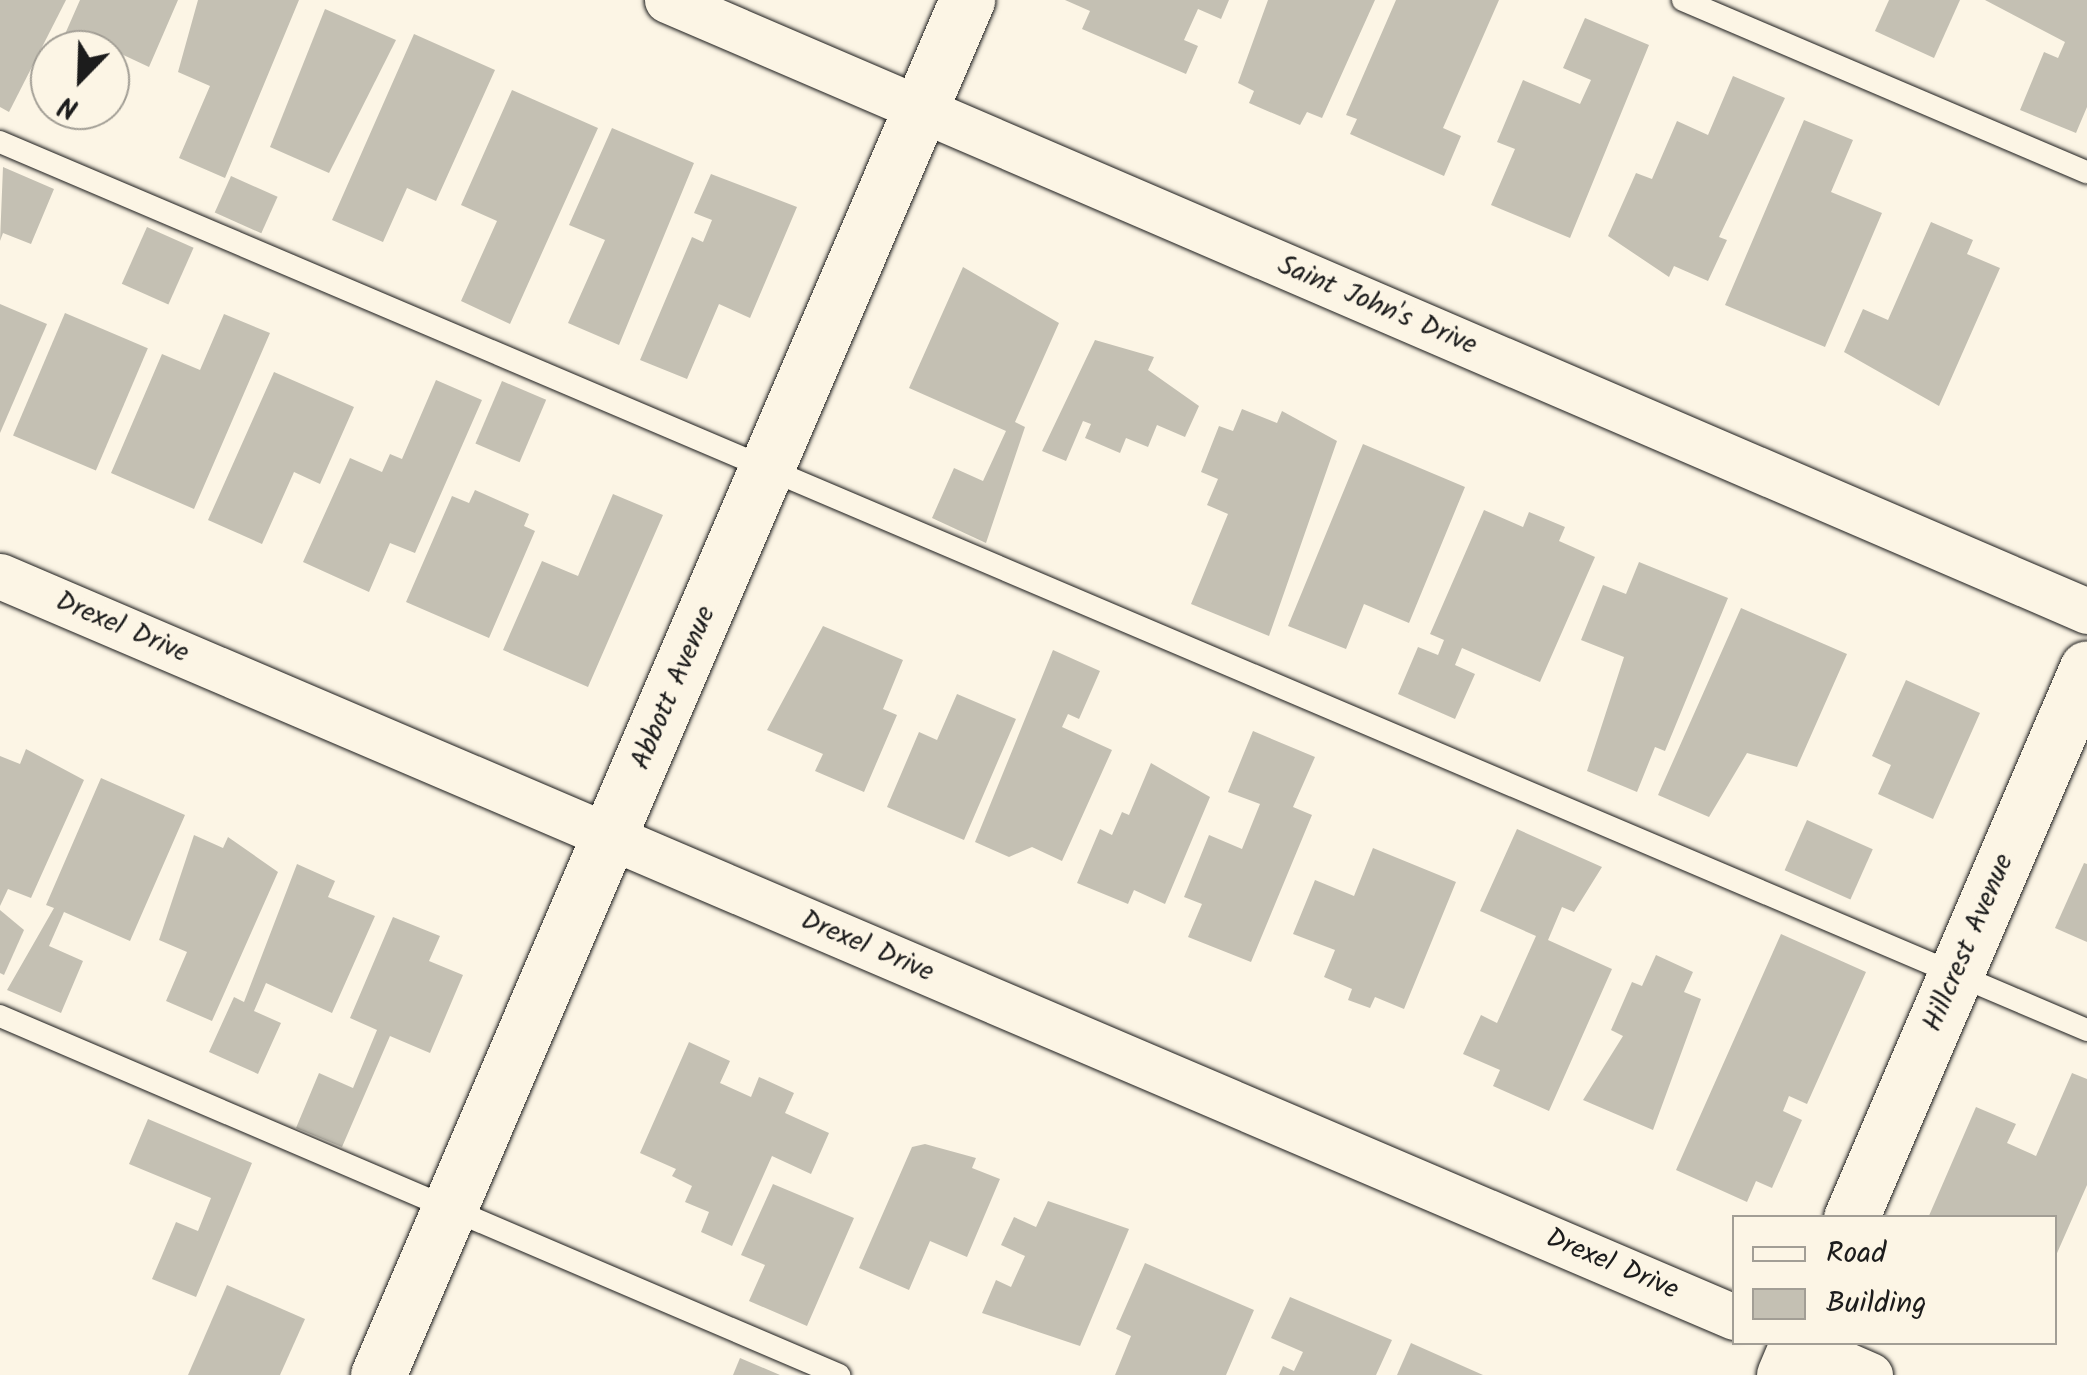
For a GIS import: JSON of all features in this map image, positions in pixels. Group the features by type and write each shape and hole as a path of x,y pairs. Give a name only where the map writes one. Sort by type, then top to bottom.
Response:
{"street":[{"name":"Saint John's Drive","path":"667,0 2087,611"},
{"name":"Abbott Avenue","path":"378,1375 967,0"},
{"name":"Drexel Drive","path":"0,576 1732,1317"},
{"name":"Hillcrest Avenue","path":"1852,1215 2087,668"},
{"path":"1793,1351 1870,1375"}],"lane":[{"path":"1683,0 2087,172"},
{"path":"0,142 2087,1030"},
{"path":"0,1016 839,1375"}],"building":[{"path":"0,0 66,0 51,30 30,30 30,71 9,112 0,107"},
{"path":"80,0 178,0 149,67 130,58 130,30 67,30"},
{"path":"198,0 299,0 225,178 179,158 210,86 178,72"},
{"path":"1065,0 1229,0 1221,19 1198,9 1184,40 1198,46 1186,74 1082,29 1090,11"},
{"path":"1268,0 1375,0 1322,118 1307,112 1300,125 1249,103 1254,91 1238,83"},
{"path":"1396,0 1499,0 1443,128 1461,136 1444,176 1350,134 1357,119 1346,115"},
{"path":"1889,0 1960,0 1934,58 1875,31"},
{"path":"1985,0 2087,0 2087,107 2076,133 2020,110 2044,52 2058,58 2065,42"},
{"path":"325,9 396,40 329,173 270,147"},
{"path":"1585,18 1649,45 1570,238 1491,205 1515,149 1497,142 1523,80 1580,104 1591,80 1563,68"},
{"path":"414,34 495,70 436,201 407,188 383,242 332,220"},
{"path":"1733,76 1785,98 1719,237 1727,240 1708,281 1674,266 1669,277 1608,236 1636,173 1652,179 1677,121 1708,135"},
{"path":"512,90 598,128 510,324 461,301 497,221 461,205"},
{"path":"1804,120 1853,140 1831,192 1882,213 1825,347 1725,305"},
{"path":"612,128 694,163 619,345 568,323 605,240 569,225"},
{"path":"3,167 54,189 31,244 3,233 0,241"},
{"path":"711,174 797,207 750,318 719,304 687,379 640,360 692,237 703,242 712,220 694,213"},
{"path":"231,176 278,197 261,233 215,213"},
{"path":"1931,222 1973,240 1967,254 2000,268 1939,406 1844,352 1863,309 1888,320"},
{"path":"147,227 194,248 168,304 122,284"},
{"path":"963,267 1059,323 1015,422 1025,427 986,543 932,518 954,468 983,481 1006,431 909,388"},
{"path":"0,304 47,324 0,433"},
{"path":"65,313 148,348 96,471 13,435"},
{"path":"224,314 270,333 194,509 111,473 162,354 200,370"},
{"path":"1095,340 1154,357 1148,370 1199,406 1185,437 1157,425 1148,447 1126,438 1120,453 1085,438 1091,424 1083,421 1066,461 1042,451"},
{"path":"274,372 354,407 320,484 294,472 262,544 208,520"},
{"path":"436,380 482,400 415,553 390,543 369,592 303,562 350,458 382,472 390,454 402,459"},
{"path":"502,381 546,400 520,462 475,444"},
{"path":"1242,409 1277,423 1282,411 1337,441 1269,636 1191,604 1228,514 1207,505 1218,479 1201,472 1219,426 1233,431"},
{"path":"1363,444 1465,487 1409,623 1364,604 1346,649 1288,626"},
{"path":"475,490 529,514 524,526 535,531 489,638 406,602 452,496 469,503"},
{"path":"613,494 663,515 588,687 503,650 542,561 578,576"},
{"path":"1484,510 1523,527 1529,512 1565,527 1559,541 1595,557 1540,682 1462,648 1455,665 1475,674 1455,719 1398,694 1418,647 1438,655 1444,640 1430,634"},
{"path":"1639,562 1728,598 1665,751 1655,747 1637,792 1587,771 1624,657 1581,640 1603,585 1626,594"},
{"path":"1741,608 1847,654 1797,767 1747,753 1709,817 1658,795"},
{"path":"823,626 903,660 883,709 897,715 864,792 815,771 823,754 767,730"},
{"path":"1053,650 1100,671 1079,719 1068,714 1062,727 1112,750 1062,861 1032,847 1009,857 975,842"},
{"path":"1906,680 1980,713 1933,819 1878,794 1891,765 1872,756"},
{"path":"957,694 1016,719 964,840 887,807 919,732 937,740"},
{"path":"1253,731 1315,757 1293,807 1312,815 1251,962 1188,937 1202,904 1184,897 1209,835 1242,849 1260,804 1228,792"},
{"path":"26,749 84,780 31,898 8,889 0,906 0,756 20,764"},
{"path":"1151,763 1210,797 1165,904 1134,890 1128,904 1077,883 1100,829 1112,835 1122,812 1129,815"},
{"path":"101,778 185,815 130,941 64,912 49,946 83,961 61,1013 7,990 54,908 46,905"},
{"path":"1807,820 1873,849 1850,900 1785,870"},
{"path":"1517,829 1602,867 1574,912 1562,907 1548,940 1612,969 1549,1111 1493,1086 1500,1070 1463,1054 1481,1015 1497,1023 1536,936 1480,911"},
{"path":"194,835 223,848 228,837 278,872 212,1021 166,1001 187,952 159,940"},
{"path":"1373,848 1456,882 1404,1009 1375,997 1370,1008 1348,1000 1352,989 1324,977 1335,950 1293,934 1315,880 1354,896"},
{"path":"2084,863 2087,864 2087,942 2055,928"},
{"path":"297,864 335,881 328,897 375,916 332,1013 266,983 254,1011 281,1023 258,1074 209,1052 234,997 244,1002"},
{"path":"0,910 24,930 4,975 0,973"},
{"path":"393,917 440,936 429,961 463,975 430,1053 390,1036 342,1147 296,1128 319,1073 353,1088 377,1030 350,1018"},
{"path":"1781,934 1866,972 1807,1104 1789,1096 1783,1111 1802,1120 1772,1188 1756,1181 1747,1202 1676,1170"},
{"path":"1656,955 1693,972 1684,992 1701,999 1653,1130 1583,1100 1623,1036 1611,1030 1632,982 1642,986"},
{"path":"689,1042 730,1061 720,1083 751,1097 759,1077 794,1093 785,1113 829,1133 811,1174 772,1156 732,1246 701,1232 709,1212 685,1202 692,1186 672,1176 676,1169 640,1153"},
{"path":"2072,1073 2087,1079 2087,1185 2057,1253 2057,1215 1929,1215 1976,1107 2016,1124 2007,1143 2036,1156"},
{"path":"148,1119 252,1163 196,1297 152,1279 176,1222 198,1231 211,1198 129,1164"},
{"path":"925,1144 976,1158 972,1168 1000,1179 967,1257 930,1241 909,1290 859,1268 912,1147"},
{"path":"773,1184 854,1218 807,1326 749,1301 765,1265 741,1255"},
{"path":"1048,1201 1129,1229 1080,1346 982,1313 996,1280 1011,1287 1025,1256 1001,1245 1014,1217 1036,1227"},
{"path":"1145,1263 1254,1310 1226,1375 1115,1375 1131,1336 1116,1329"},
{"path":"227,1285 305,1319 280,1375 188,1375"},
{"path":"1290,1297 1392,1340 1376,1375 1279,1375 1283,1366 1294,1371 1303,1352 1271,1338"},
{"path":"1411,1343 1483,1375 1397,1375"},
{"path":"740,1358 780,1375 733,1375"}]}
